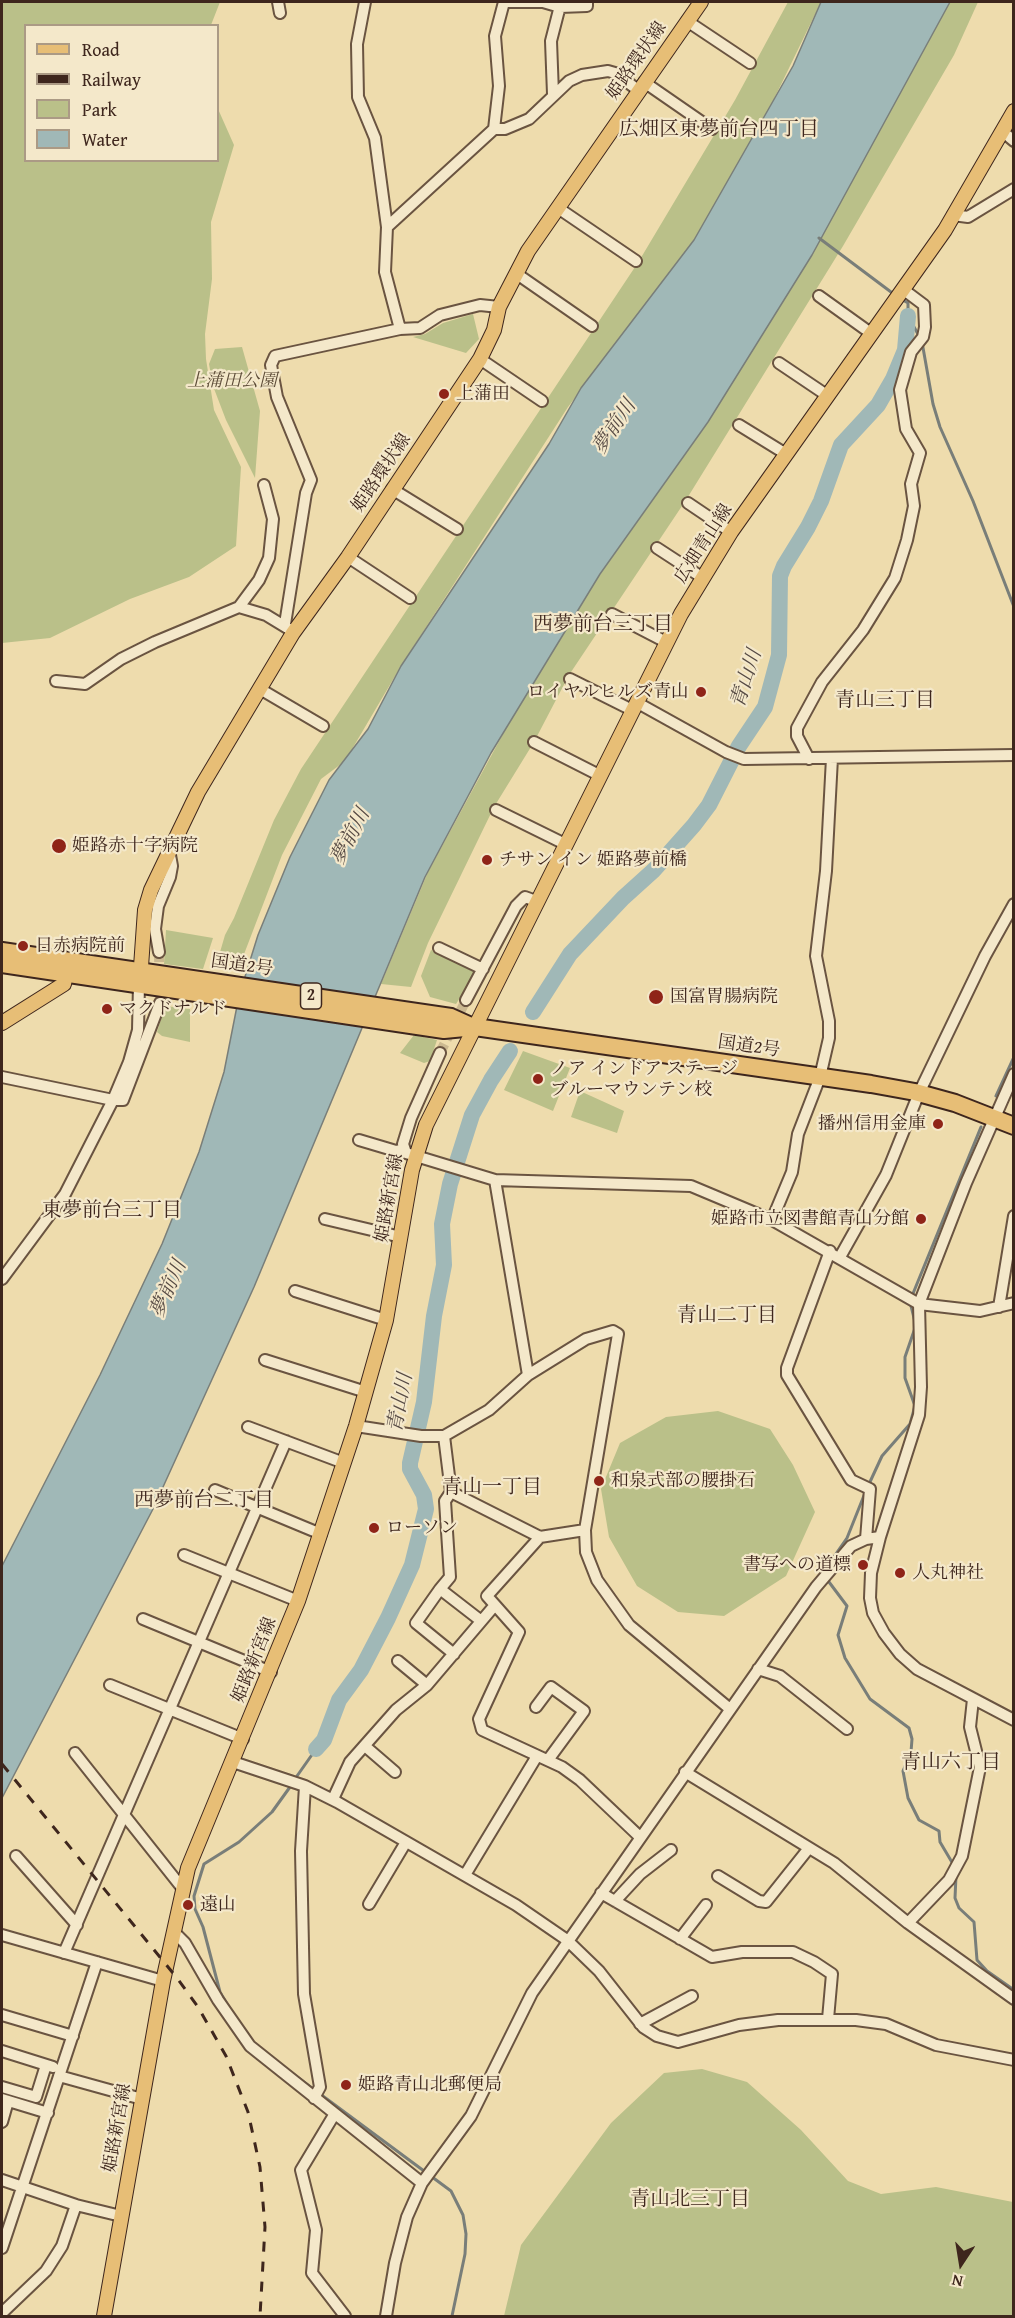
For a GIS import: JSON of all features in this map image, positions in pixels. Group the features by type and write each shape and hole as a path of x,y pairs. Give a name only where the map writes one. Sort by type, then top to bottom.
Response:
{"highway":[{"name":"国道2号","path":"2,951 140,978 407,1017 444,1030 475,1027 919,1093 1014,1125"},
{"name":"国道2号","path":"2,964 66,973 140,978"}],"main road":[{"name":"姫路環状線","path":"140,978 145,910 150,890 170,855 198,792 260,689 289,629 348,557 480,359 494,330 499,307 528,251 701,2"},
{"name":"広畑青山線","path":"475,1027 666,642 703,578 731,532 903,291 953,215 1014,111"},
{"path":"2,1023 64,984 66,973"},
{"name":"姫路新宮線","path":"104,2316 163,1981 183,1889 199,1838 271,1672 298,1601 356,1426 386,1320 401,1237 409,1152 426,1125 475,1027"}],"street":[{"path":"278,2 280,14"},
{"path":"365,2 357,44 358,97 375,138 387,227 385,272 400,329"},
{"path":"387,227 494,129 499,87 495,36 504,2 543,2 587,6 587,2"},
{"path":"553,94 551,41 561,4"},
{"path":"687,21 750,63"},
{"path":"494,129 505,129 529,119 569,81 582,75 608,71 641,86 712,129"},
{"path":"1002,131 1014,141"},
{"path":"953,215 968,217 1014,189"},
{"path":"558,208 636,261"},
{"path":"517,274 592,326"},
{"path":"809,759 797,736 797,728 822,682 880,604 895,578 907,540 915,497 911,484 920,453 906,429 900,390 913,349 923,337 924,305 903,291"},
{"path":"819,296 872,334"},
{"path":"239,607 266,615 289,629 306,493 311,480 277,397 271,364 275,356 400,329 420,328 441,315 480,305 499,307"},
{"path":"480,359 542,401"},
{"path":"779,363 828,396"},
{"path":"739,425 786,454"},
{"path":"56,681 85,684 121,659 154,642 239,607 260,580 269,558 273,519 264,485"},
{"path":"392,489 457,529"},
{"path":"688,503 731,532"},
{"path":"657,549 703,578"},
{"path":"348,557 410,598"},
{"path":"612,614 666,642"},
{"path":"570,679 634,706 744,759 1014,755"},
{"path":"260,689 323,726"},
{"path":"534,742 599,775"},
{"path":"772,1220 792,1172 798,1134 820,1077 829,1038 829,1021 816,956 826,871 832,758"},
{"path":"496,810 565,844"},
{"path":"159,952 155,929 158,906 172,866 170,855"},
{"path":"466,1000 516,906 525,897 536,901"},
{"path":"840,1257 886,1175 919,1093 985,956 1014,904"},
{"path":"439,948 483,969"},
{"path":"2,1279 65,1194 113,1100 129,1062 138,1030 140,978"},
{"path":"2,1077 113,1100 123,1100 160,1004"},
{"path":"409,1152 411,1118 440,1053"},
{"path":"1014,1074 914,1301 921,1387 919,1415 880,1537 871,1573 870,1598 879,1623 900,1654 917,1669 1014,1720"},
{"path":"358,1140 396,1151 409,1152 495,1180 691,1186 772,1220 830,1251 914,1301 980,1311 1014,1304"},
{"path":"495,1180 528,1375"},
{"path":"999,1307 1014,1216"},
{"path":"325,1219 401,1237"},
{"path":"830,1251 787,1368 788,1375 851,1479 870,1489 866,1539"},
{"path":"295,1291 386,1320"},
{"path":"356,1426 416,1435 444,1436 489,1410 528,1375 586,1339 613,1331 618,1334 585,1530 585,1552 597,1580 629,1625 730,1709"},
{"path":"265,1360 366,1392"},
{"path":"248,1427 344,1463"},
{"path":"444,1436 451,1492 445,1501 450,1577 416,1623 454,1654"},
{"path":"64,1953 286,1441"},
{"path":"215,1490 321,1534"},
{"path":"451,1492 540,1536 585,1530"},
{"path":"540,1536 487,1596 519,1632 479,1719 482,1730 543,1758 580,1780 640,1837"},
{"path":"387,2316 407,2217 432,2168 471,2116 532,1993 816,1587 851,1546 866,1539 880,1537"},
{"path":"184,1556 298,1601"},
{"path":"440,1589 480,1620"},
{"path":"333,1799 350,1762 396,1710 428,1685 480,1620 495,1605"},
{"path":"143,1619 271,1672"},
{"path":"398,1661 428,1685"},
{"path":"758,1669 780,1676 847,1729"},
{"path":"110,1685 243,1739"},
{"path":"465,1875 543,1758 584,1711 551,1687 536,1707"},
{"path":"908,1923 950,1880 962,1856 980,1767 970,1726 973,1700"},
{"path":"366,1746 395,1772"},
{"path":"75,1753 183,1889"},
{"path":"233,1762 305,1786 333,1799 516,1905 567,1940 599,1971 640,2024 657,2036 678,2042 739,2025 778,2020 828,2019 885,2024 936,2045 1014,2060"},
{"path":"685,1772 834,1863 908,1923 1014,1999"},
{"path":"305,1786 301,1851 304,1994 320,2087 314,2098"},
{"path":"369,1904 406,1842"},
{"path":"718,1876 759,1901 766,1902 809,1848"},
{"path":"615,1901 640,1874 671,1850"},
{"path":"16,1856 77,1925"},
{"path":"601,1893 712,1957 741,1952 793,1952 814,1962 832,1974 828,2019"},
{"path":"680,1940 706,1905"},
{"path":"174,1932 185,1943 218,2000 250,2046 334,2115 424,2181"},
{"path":"2,1935 163,1981"},
{"path":"2,2248 6,2222 23,2187 97,1962"},
{"path":"640,2024 692,1996"},
{"path":"2,2015 73,2036"},
{"path":"2,2051 60,2073 142,2099"},
{"path":"2,2087 36,2097 46,2065"},
{"path":"2,2122 4,2100 48,2112"},
{"path":"334,2115 301,2170 316,2230 312,2273 345,2316"},
{"path":"2,2180 76,2205 121,2216"},
{"path":"8,2316 2,2313 46,2271 62,2246 76,2205"}],"green space":[{"path":"2,2 220,2 211,24 24,24 24,162 219,162 219,111 234,145 211,222 212,279 205,334 206,359 214,410 241,467 236,546 189,577 130,599 50,638 2,643"},
{"path":"788,2 821,2 773,101 694,240 568,407 401,666 345,761 321,779 282,855 241,962 218,959 225,935 274,820 301,769 639,261 735,100"},
{"path":"950,2 978,2 954,55 843,246 686,500 569,675 534,742 494,807 428,943 411,987 381,984 428,872 509,723 596,580 708,422 902,89"},
{"path":"473,314 479,339 466,353 413,337 425,334 443,323"},
{"name":"上蒲田公園","path":"242,347 260,411 255,478 226,420 213,386 209,364 215,349"},
{"path":"166,930 213,938 203,969 164,964"},
{"path":"431,950 477,971 456,1004 430,997 421,976"},
{"path":"165,1006 190,1009 190,1042 162,1036 157,1032"},
{"path":"414,1035 437,1040 430,1061 424,1063 400,1053"},
{"name":"ノア インドア ステージ ブルーマウンテン校","path":"523,1051 570,1068 553,1111 504,1090"},
{"name":"ノア インドア ステージ ブルーマウンテン校","path":"580,1091 624,1111 617,1133 571,1117"},
{"path":"718,1411 770,1429 793,1465 815,1512 786,1576 724,1616 678,1612 637,1586 609,1537 601,1489 620,1443 666,1417"},
{"path":"702,2069 747,2082 801,2130 848,2181 881,2194 936,2187 1013,2202 1013,2316 504,2316 521,2245 611,2123 664,2073"}],"water":[{"name":"夢前川","path":"821,2 950,2 812,255 708,422 600,574 491,753 425,877 254,1287 153,1509 2,1798 2,1566 100,1375 162,1244 199,1152 224,1072 239,996 258,935 290,857 329,780 368,729 401,666 549,444 581,388 694,240 793,66"}],"waterway":[{"path":"819,238 895,295"},
{"name":"青山川","path":"901,299 908,303 908,316 919,336"},
{"name":"青山川","path":"533,1012 570,954 623,898 654,870 694,825 709,805 739,746 765,707 779,655 780,576 821,501 841,445 878,405 893,379 905,350 908,316"},
{"path":"922,342 933,404 940,427 973,501 1014,607"},
{"name":"青山川","path":"316,1749 324,1740 339,1700 361,1670 412,1565 426,1509 424,1495 410,1469 410,1463 424,1402 434,1316 444,1265 442,1224 450,1184 472,1115 510,1051"},
{"path":"996,1096 1014,1057"},
{"path":"912,1296 981,1127"},
{"path":"910,1302 915,1322"},
{"path":"869,1484 882,1456 910,1424 915,1406 905,1378 905,1357 915,1328"},
{"path":"824,1571 847,1538 865,1493"},
{"path":"829,1582 847,1606 838,1635 845,1658 870,1699 909,1728 912,1739 911,1752 903,1771 908,1798 919,1820 939,1831 940,1842 953,1864"},
{"path":"297,1776 316,1749"},
{"path":"230,2009 220,1992 203,1927 195,1909 194,1896 204,1864 239,1842 272,1812 290,1787"},
{"path":"956,1876 955,1898 959,1908 974,1922 977,1960 987,1971 1014,1990"},
{"path":"285,2068 451,2191 463,2215 466,2234 465,2254 452,2316"}],"tunnel":[{"path":"159,952 160,1003"},
{"path":"440,1053 466,1000"}],"railway":[{"path":"2,1764 177,1978 198,2007 226,2056 248,2112 260,2167 265,2227 260,2316"}],"place":[{"name":"上蒲田","path":"444,394"},
{"name":"ロイヤルヒルズ青山","path":"701,692"},
{"name":"姫路赤十字病院","path":"59,846"},
{"name":"チサン イン 姫路夢前橋","path":"487,860"},
{"name":"日赤病院前","path":"23,946"},
{"name":"国富胃腸病院","path":"656,997"},
{"name":"マクドナルド","path":"107,1009"},
{"name":"ノア インドア ステージ ブルーマウンテン校","path":"538,1079"},
{"name":"播州信用金庫","path":"938,1124"},
{"name":"姫路市立図書館青山分館","path":"921,1219"},
{"name":"和泉式部の腰掛石","path":"599,1481"},
{"name":"ローソン","path":"374,1528"},
{"name":"書写への道標","path":"863,1565"},
{"name":"人丸神社","path":"900,1573"},
{"name":"遠山","path":"188,1905"},
{"name":"姫路青山北郵便局","path":"346,2085"}],"district":[{"name":"広畑区東夢前台四丁目","path":"719,130"},
{"name":"西夢前台三丁目","path":"603,625"},
{"name":"青山三丁目","path":"885,701"},
{"name":"東夢前台三丁目","path":"112,1211"},
{"name":"青山二丁目","path":"727,1316"},
{"name":"青山一丁目","path":"492,1488"},
{"name":"西夢前台二丁目","path":"204,1501"},
{"name":"青山六丁目","path":"951,1763"},
{"name":"青山北三丁目","path":"690,2200"}]}
